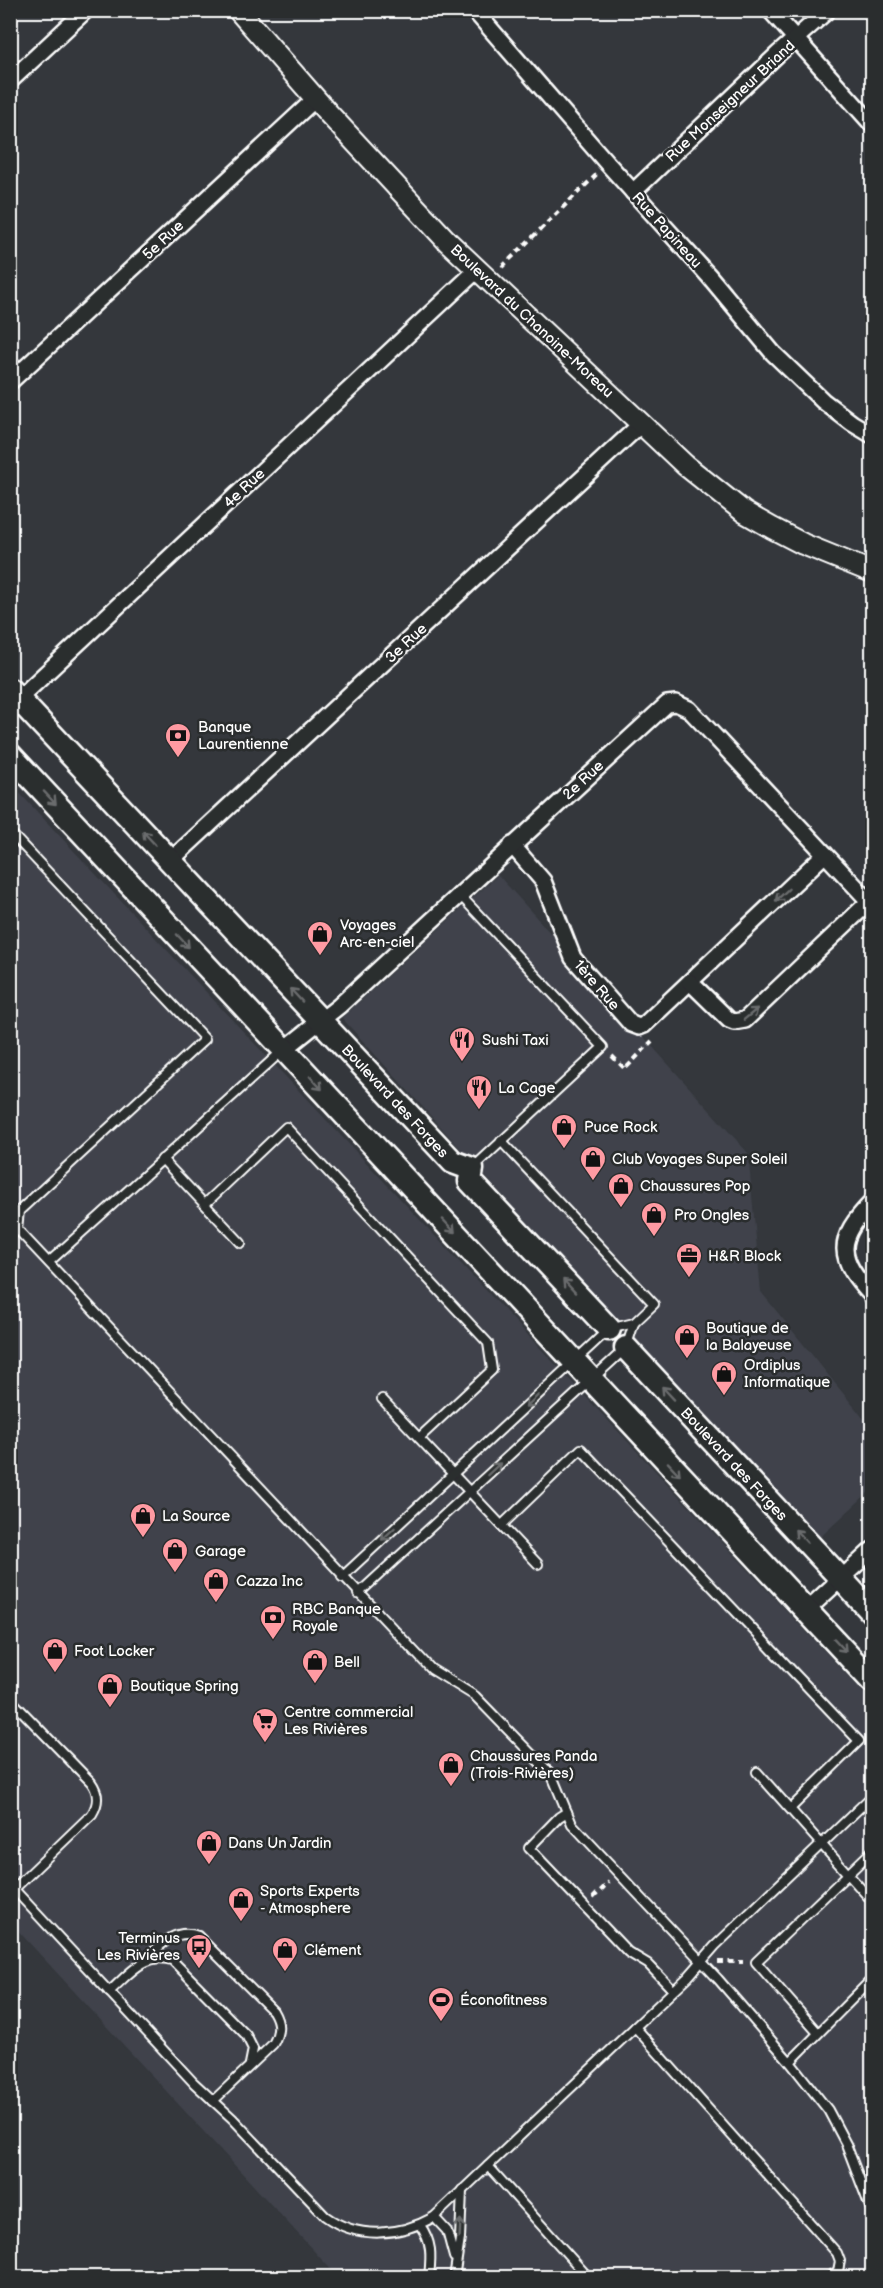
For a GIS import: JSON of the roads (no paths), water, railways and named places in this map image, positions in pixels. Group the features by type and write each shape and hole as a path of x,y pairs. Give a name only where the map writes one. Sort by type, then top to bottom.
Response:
{"main road":[{"name":"Boulevard des Forges","path":"13,698 453,1162 472,1169 470,1181 609,1329"},
{"path":"10,755 873,1681"},
{"name":"Boulevard des Forges","path":"626,1348 873,1612"}],"street":[{"path":"10,81 86,10"},
{"name":"Boulevard du Chanoine-Moreau","path":"238,10 315,99 447,241 685,465 744,512 803,544 873,572"},
{"name":"Rue Papineau","path":"474,10 607,163 710,276 773,353 823,401 852,423 873,435"},
{"path":"770,10 873,124"},
{"name":"Rue Monseigneur Briand","path":"633,192 828,10"},
{"name":"5e Rue","path":"10,382 315,99"},
{"name":"4e Rue","path":"13,698 477,270"},
{"name":"3e Rue","path":"170,861 641,424"},
{"name":"2e Rue","path":"285,1049 339,1006 663,706 676,703 689,710 871,900"},
{"name":"1ère Rue","path":"512,845 543,881 575,962 631,1024 639,1027 644,1025 690,982"},
{"path":"825,854 690,982 729,1020 734,1022 745,1020 871,900"},
{"path":"873,1202 851,1226 845,1245 848,1265 873,1296"},
{"name":"Boulevard des Forges","path":"609,1329 626,1348"},
{"path":"807,1610 873,1550"}],"lane":[{"path":"10,832 205,1039 19,1211 17,1229 10,1236"},
{"path":"459,894 603,1047 472,1169"},
{"path":"49,1262 285,1049"},
{"path":"205,1204 286,1127 488,1343 492,1370 419,1438"},
{"path":"358,1594 626,1348 634,1323 654,1304 501,1141"},
{"path":"162,1159 241,1243"},
{"path":"17,1229 430,1669 475,1696 545,1768 553,1778 572,1824 790,2062 828,2110 838,2126 873,2212"},
{"path":"342,1577 609,1329 634,1323"},
{"path":"382,1399 538,1564"},
{"path":"502,1525 581,1449 859,1741 791,1808"},
{"path":"10,1699 91,1782 97,1795 92,1814 12,1887 109,1992 315,2206 336,2223 374,2233 420,2224 434,2217 635,2027 873,1796"},
{"path":"757,1772 873,1901"},
{"path":"567,1812 559,1817 529,1848 628,1952 648,1964 673,1990"},
{"path":"819,2033 756,1962 873,1851"},
{"path":"109,1992 168,1939 177,1934 192,1934 203,1940 273,2011 278,2020 278,2035 273,2044 213,2101"},
{"path":"142,1963 151,1958 161,1957 177,1963 246,2035 253,2049 248,2068"},
{"path":"790,2062 873,1979"},
{"path":"635,2027 837,2253 840,2262 838,2271 827,2277"},
{"path":"488,2166 589,2277"},
{"path":"454,2277 460,2239 462,2190"},
{"path":"434,2217 447,2231 455,2265"},
{"path":"420,2224 428,2236 431,2252 429,2277"}],"place":[{"name":"Banque Laurentienne","path":"178,759"},
{"name":"Voyages Arc-en-ciel","path":"320,957"},
{"name":"Sushi Taxi","path":"462,1063"},
{"name":"La Cage","path":"479,1111"},
{"name":"Puce Rock","path":"564,1150"},
{"name":"Club Voyages Super Soleil","path":"593,1182"},
{"name":"Chaussures Pop","path":"621,1209"},
{"name":"Pro Ongles","path":"654,1238"},
{"name":"H&R Block","path":"689,1279"},
{"name":"Boutique de la Balayeuse","path":"687,1360"},
{"name":"Ordiplus Informatique","path":"724,1397"},
{"name":"La Source","path":"143,1539"},
{"name":"Garage","path":"175,1574"},
{"name":"Cazza Inc","path":"216,1604"},
{"name":"RBC Banque Royale","path":"273,1641"},
{"name":"Foot Locker","path":"55,1674"},
{"name":"Bell","path":"315,1685"},
{"name":"Boutique Spring","path":"110,1709"},
{"name":"Centre commercial Les Rivières","path":"265,1744"},
{"name":"Chaussures Panda (Trois-Rivières)","path":"451,1788"},
{"name":"Dans Un Jardin","path":"209,1866"},
{"name":"Sports Experts - Atmosphere","path":"241,1923"},
{"name":"Terminus Les Rivières","path":"199,1970"},
{"name":"Clément","path":"285,1973"},
{"name":"Éconofitness","path":"441,2023"}]}
